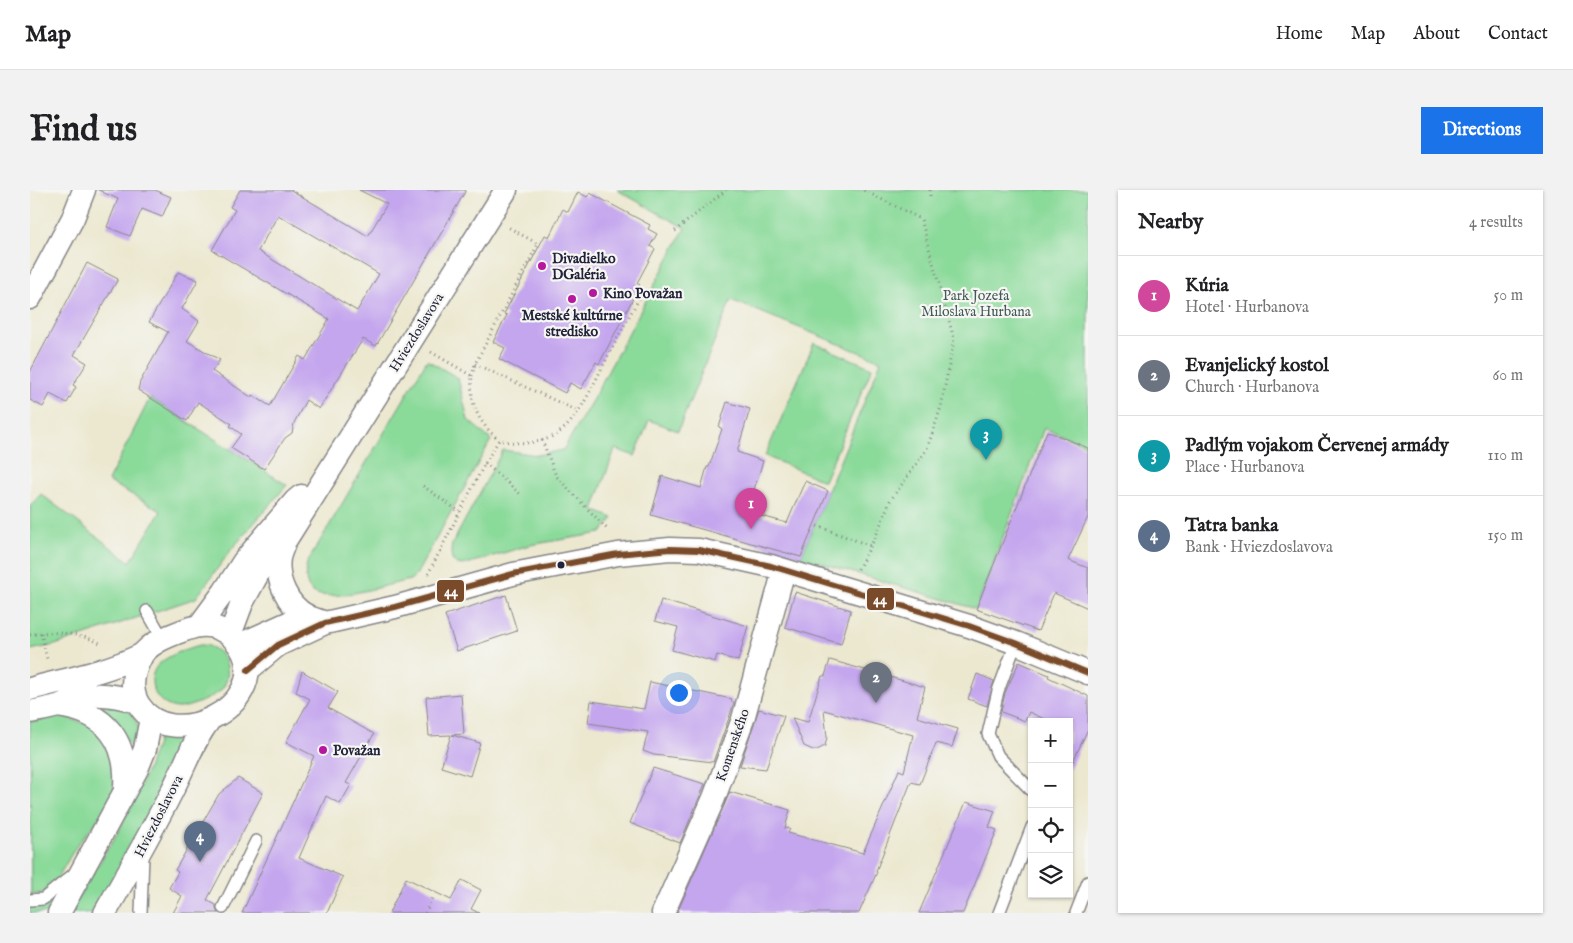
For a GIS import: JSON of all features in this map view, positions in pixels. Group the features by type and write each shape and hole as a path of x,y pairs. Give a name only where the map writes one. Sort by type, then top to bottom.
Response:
{"street":[{"path":"30,298 73,218 84,190"},
{"name":"Hviezdoslavova","path":"235,640 242,603 261,568 285,541 506,190"},
{"name":"Hviezdoslavova","path":"199,626 244,561 295,501 326,474"},
{"path":"285,541 279,558 279,575 284,592 293,605 316,619"},
{"path":"235,640 316,619 395,607 513,574 618,554 699,550 784,570 969,626 1088,673"},
{"name":"Komenského","path":"663,913 714,798 743,719 784,570"},
{"path":"248,670 278,645 316,619"},
{"path":"30,712 58,706 74,698 112,695 125,697 144,710 162,724 184,726 210,719 227,709 239,697 246,684 248,670 245,656 235,640 220,629 211,626 199,626 163,639 152,644 142,655 132,679 134,692 144,710 145,750 125,793 59,913"},
{"path":"30,689 92,673 142,655"},
{"path":"58,706 74,708 88,713 101,721 112,732 120,745 124,760 126,775 125,793"},
{"name":"Hviezdoslavova","path":"105,913 144,847 199,734 210,719"}],"lane":[{"path":"147,611 163,639"},
{"path":"1016,643 998,691 988,734 998,756 1028,787"},
{"path":"999,913 1028,837"},
{"path":"224,908 256,841"},
{"path":"141,913 144,847"},
{"path":"30,900 43,899 85,865"},
{"path":"1076,913 1088,882"}],"path":[{"path":"674,231 726,190"},
{"path":"856,573 871,546 890,501 927,449 941,407 954,339 921,219 863,190"},
{"path":"930,190 930,199"},
{"path":"505,226 538,244 475,364 472,376 470,390 476,412 487,430 499,440 512,443 542,440 555,435 567,425 578,411 642,292"},
{"path":"428,350 472,376"},
{"path":"475,364 578,411"},
{"path":"428,574 485,463 499,440"},
{"path":"542,440 556,476 609,531"},
{"path":"485,463 520,494"},
{"path":"423,486 460,512"},
{"path":"817,526 871,546"},
{"path":"40,633 47,659"},
{"path":"30,635 55,633 91,638 100,643"},
{"path":"425,913 433,896"}],"green space":[{"name":"Park Jozefa Miloslava Hurbana","path":"617,190 1088,190 1088,446 1044,428 976,609 801,557 881,361 731,300 678,431 649,420 635,456 615,449 593,510 613,518 601,533 530,545 463,565 457,564 452,560 452,544 503,450 537,455 563,450 593,399 685,228"},
{"path":"814,343 872,368 824,481 765,456"},
{"path":"427,360 458,378 468,420 491,440 416,575 410,580 350,594 326,596 317,594 308,585 306,576 307,563"},
{"path":"150,398 287,485 231,550 196,598 55,645 30,650 30,506 41,494 130,562 161,511 108,481"},
{"path":"200,645 217,650 227,665 227,677 222,689 207,699 187,707 177,708 163,703 154,692 152,685 154,671 166,658"},
{"path":"99,705 125,708 132,714 139,728 136,748 131,748 118,725"},
{"path":"62,716 98,728 114,753 114,795 108,808 77,845 54,884 43,893 31,895 30,722"},
{"path":"159,737 187,739 162,796 93,913 69,913 121,827 149,766"},
{"path":"52,900 54,902 47,913 30,913 30,907 42,905"}],"building":[{"path":"98,190 155,190 171,197 162,217 142,209 130,236 107,227 118,199"},
{"path":"240,190 291,190 368,236 387,204 359,190 466,190 376,346 363,339 319,409 306,400 294,423 292,433 285,438 264,469 231,448 241,434 230,426 232,424 198,402 187,421 138,390 140,382 168,332 149,322 178,272 198,280 182,309 199,321 187,341 220,360 212,371 251,397 252,395 270,406 299,356 305,360 329,319 212,250 235,210 230,207","holes":["278,215 379,274 357,311 258,251"]},
{"name":"Mestské kultúrne stredisko","path":"578,192 587,197 590,193 650,225 648,229 657,234 650,246 655,249 637,283 640,285 599,364 596,362 581,389 570,383 565,393 499,359 505,348 493,342 507,315 504,314 545,235 549,237 563,209 568,212"},
{"path":"87,263 118,279 74,355 87,363 73,385 76,387 67,403 50,394 43,407 30,400 30,372"},
{"path":"727,402 750,409 737,452 763,461 747,512 787,523 805,481 828,491 801,557 651,515 662,476 701,488 722,429 719,427"},
{"path":"1047,431 1088,448 1088,517 1068,560 1088,568 1088,608 1054,593 1038,631 976,609"},
{"path":"795,592 851,610 841,644 785,627"},
{"path":"506,595 517,631 457,651 445,615"},
{"path":"661,600 748,626 738,661 717,655 715,662 672,650 678,627 655,621"},
{"path":"830,660 925,687 917,717 958,729 952,747 936,743 920,784 911,782 877,872 859,913 677,913 730,792 790,810 785,828 790,829 788,833 863,853 899,770 904,772 913,735 824,710 827,737 825,746 813,750 804,746 792,718 808,722 822,676 825,676"},
{"path":"1019,662 1049,675 1048,677 1088,696 1088,729 1073,761 1073,718 1042,718 1029,712 1025,721 1001,712 1005,693"},
{"path":"302,671 338,692 328,708 374,734 346,783 351,785 340,804 326,796 299,858 343,877 327,913 242,913 314,756 286,742 310,699 296,692"},
{"path":"977,674 994,681 987,706 968,699"},
{"path":"650,682 732,699 731,701 734,702 713,762 654,755 643,751 648,732 588,723 591,701 644,709"},
{"path":"461,694 464,734 452,735 480,743 470,776 441,767 451,735 429,736 426,697"},
{"path":"759,709 784,716 766,769 740,766"},
{"path":"653,768 705,784 680,843 630,823"},
{"path":"238,778 263,793 207,900 216,905 218,913 173,913 182,896 169,888 178,872 175,870 219,794"},
{"path":"966,802 995,811 989,827 997,830 963,913 919,913"},
{"path":"406,878 451,900 462,880 481,890 471,909 479,913 389,913"}],"transit line":[{"name":"44","path":"248,670 278,645 325,623 395,607 513,574 618,554 670,549 699,550 771,566 969,626 1088,673"}],"place":[{"name":"Divadielko DGaléria","path":"542,266"},
{"name":"Kino Považan","path":"593,293"},
{"name":"Mestské kultúrne stredisko","path":"572,299"},
{"name":"Padlým vojakom Červenej armády","path":"986,460"},
{"name":"Kúria","path":"751,529"},
{"name":"Evanjelický kostol","path":"876,703"},
{"name":"Považan","path":"323,750"},
{"name":"Tatra banka","path":"200,862"}]}
